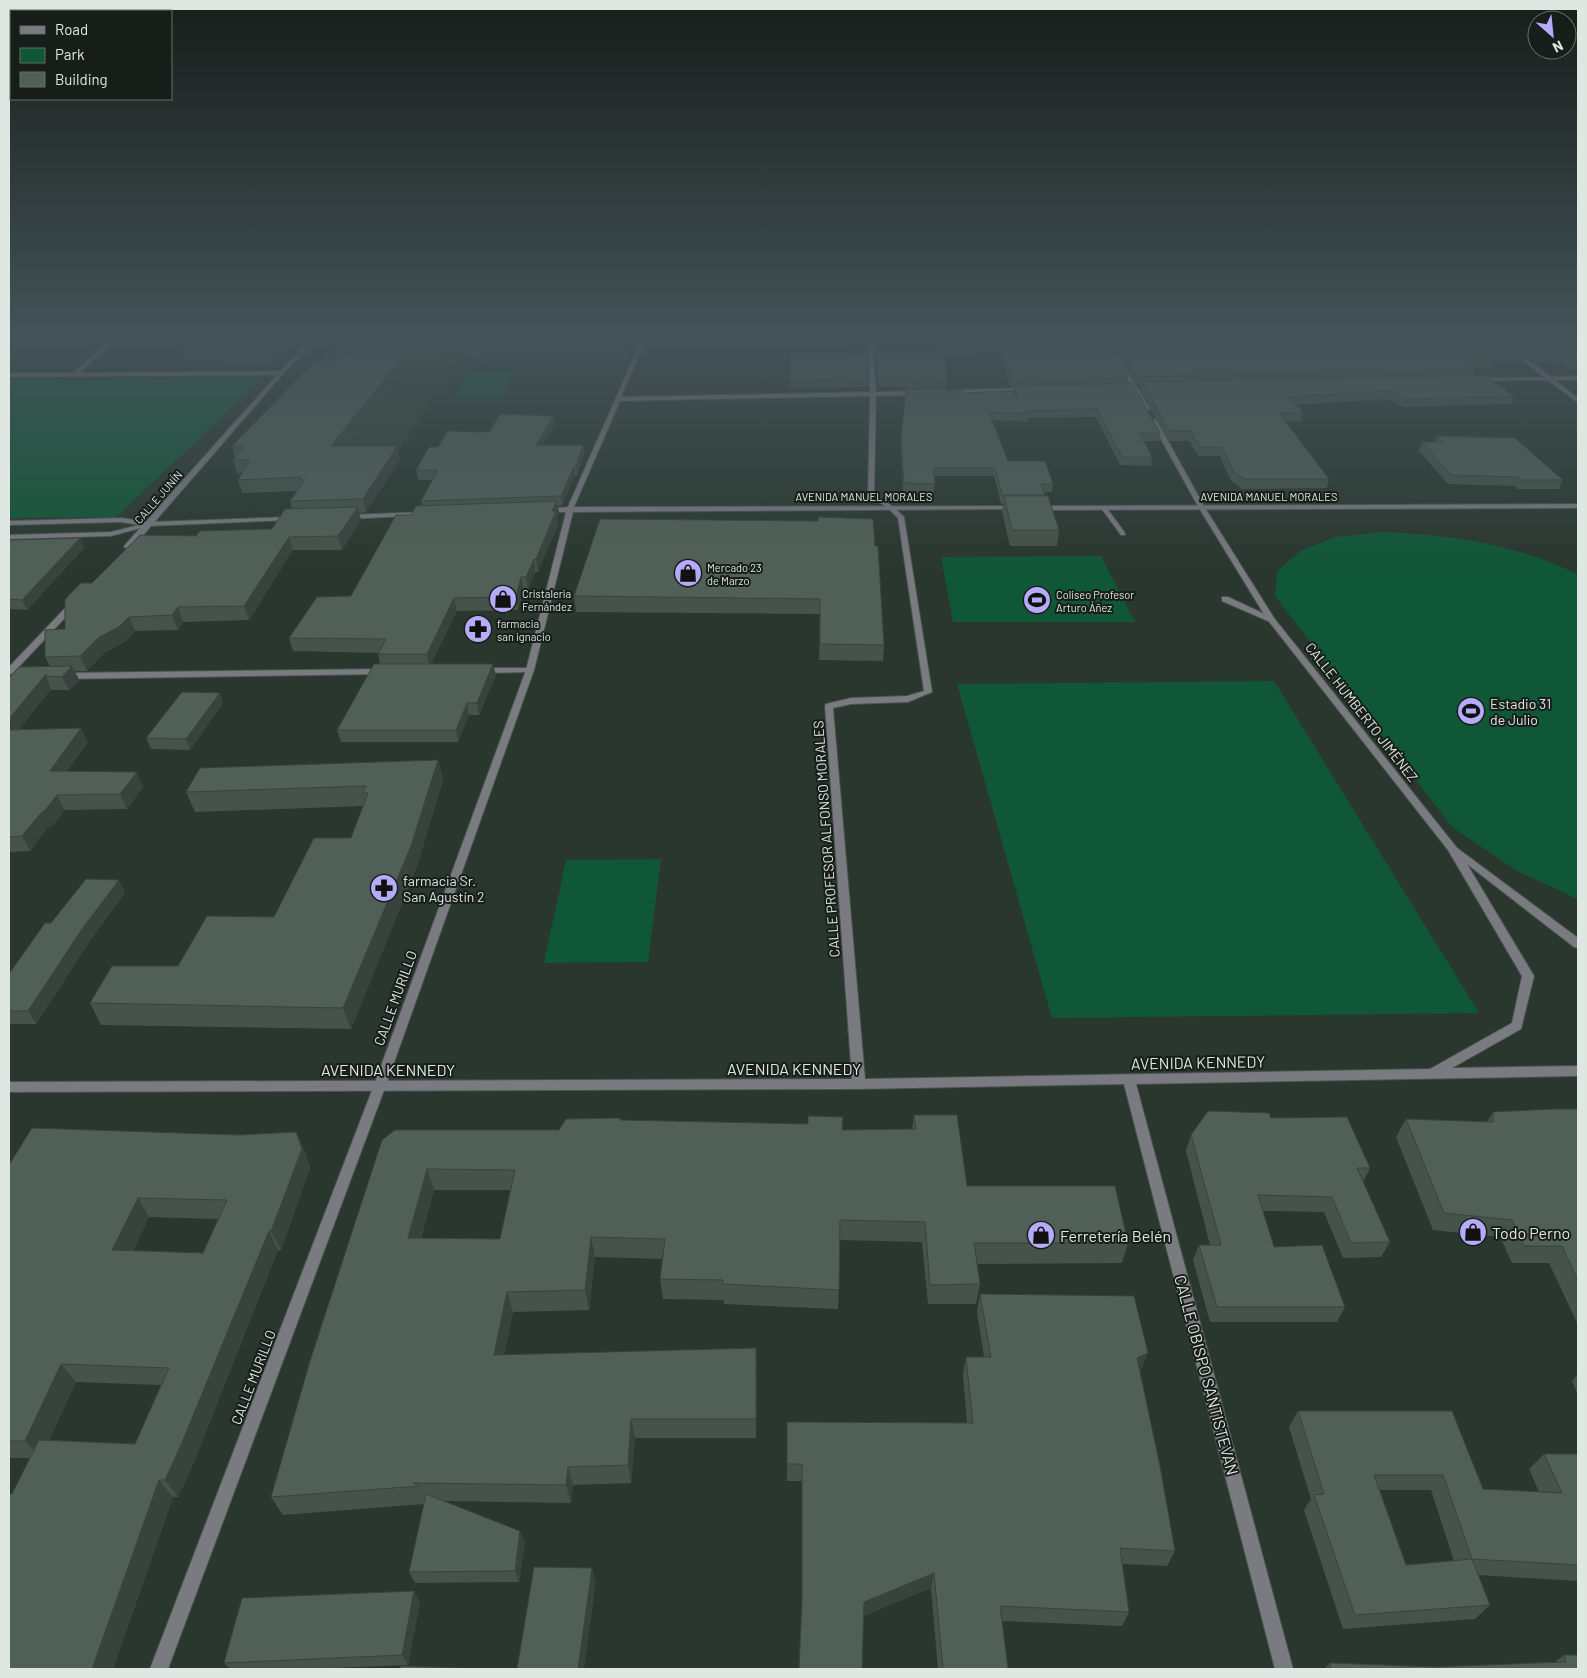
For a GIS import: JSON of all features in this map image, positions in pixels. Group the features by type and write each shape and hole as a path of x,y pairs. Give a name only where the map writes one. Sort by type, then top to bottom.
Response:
{"street":[{"name":"CALLE JUNÍN","path":"123,552 150,524 247,412"},
{"name":"CALLE MURILLO","path":"159,1669 380,1085 530,670 570,509 614,412"},
{"name":"CALLE PROFESOR ALFONSO MORALES","path":"858,1084 830,706 851,700 908,699 928,692 901,517 890,507 871,495 873,412"},
{"name":"CALLE HUMBERTO JIMÉNEZ","path":"1149,412 1202,508 1271,619 1452,848 1528,976 1517,1026 1431,1074"},
{"name":"AVENIDA MANUEL MORALES","path":"540,510 890,507 1578,506"},
{"path":"1104,508 1123,534"},
{"path":"340,517 430,514"},
{"path":"9,523 121,520 150,524 300,519"},
{"path":"9,536 111,534 150,524"},
{"path":"9,672 83,594"},
{"path":"1225,599 1271,619"},
{"path":"471,671 530,670"},
{"path":"58,676 392,672"},
{"path":"9,677 19,677"},
{"path":"1452,848 1578,944"},
{"name":"AVENIDA KENNEDY","path":"9,1087 858,1084 1578,1072"},
{"name":"CALLE OBISPO SANTISTEVAN","path":"1130,1080 1284,1669"}],"shaded area":[{"path":"276,412 424,412 393,459 236,459"}],"green space":[{"path":"9,412 227,412 116,517 9,518"},
{"name":"Estadio 31 de Julio","path":"1384,532 1459,539 1507,548 1531,555 1578,574 1578,899 1517,871 1452,827 1275,596 1277,571 1301,551 1335,537"},
{"name":"Coliseo Profesor Arturo Áñez","path":"1101,556 1135,622 953,622 941,557"},
{"path":"1274,681 1479,1013 1052,1018 957,684"},
{"path":"661,859 648,962 544,963 566,860"}],"building":[{"path":"265,412 358,412 331,446 397,446 363,499 290,501 305,480 300,480 301,477 238,480 250,460 233,460 245,446 232,446"},
{"path":"904,412 989,412 1008,461 1045,461 1053,484 1041,484 1045,495 1002,495 995,468 933,468 935,484 904,483 901,438"},
{"path":"995,412 1027,412 1029,414"},
{"path":"1099,412 1148,412 1160,433 1140,433 1152,457 1122,457"},
{"path":"1159,412 1296,412 1279,413 1329,479 1245,479 1234,472 1222,447 1200,447 1191,431 1170,431"},
{"path":"500,414 554,416 536,445 583,445 576,467 574,467 561,496 421,501 438,470 416,470 429,447 438,447 448,431 489,432"},
{"path":"1437,436 1515,438 1563,480 1522,480 1518,477 1451,475 1422,442 1442,442"},
{"path":"1004,496 1048,496 1059,530 1012,530"},
{"path":"557,501 552,511 556,511 536,559 534,559 526,577 521,577 516,597 454,598 427,654 378,654 386,639 289,638 317,597 351,596 396,515 411,515 416,506"},
{"path":"358,507 338,536 289,537 244,606 178,607 172,615 129,617 120,626 98,638 80,656 45,657 45,630 65,629 65,600 81,583 92,583 140,535 196,536 200,531 272,529 285,509"},
{"path":"818,517 873,519 875,546 878,546 884,645 820,644 820,599 574,596 600,519 818,521"},
{"path":"80,538 22,600 9,599 9,540"},
{"path":"374,664 493,664 477,703 467,703 456,730 337,730"},
{"path":"72,666 62,677 46,676 46,674 9,719 9,678 19,667"},
{"path":"182,692 220,693 186,739 146,738"},
{"path":"81,728 50,771 137,772 120,794 57,795 22,836 9,837 9,730"},
{"path":"438,760 411,846 343,1008 90,1003 112,966 178,966 207,916 274,917 314,838 351,838 368,793 363,793 366,786 186,792 200,768"},
{"path":"86,879 119,880 82,929 28,1011 9,1011 9,974 45,923 51,923"},
{"path":"1578,1109 1578,1280 1562,1246 1524,1246 1512,1220 1444,1213 1406,1119 1493,1122 1493,1112"},
{"path":"1208,1111 1269,1113 1271,1118 1347,1117 1370,1168 1357,1168 1390,1242 1351,1243 1332,1197 1258,1195 1274,1247 1322,1245 1345,1307 1217,1307 1199,1245 1221,1245 1191,1135"},
{"path":"914,1115 957,1115 967,1186 1115,1186 1128,1243 974,1243 980,1284 930,1285 925,1222 840,1220 839,1290 723,1284 723,1280 660,1279 665,1239 591,1237 585,1290 507,1292 494,1355 756,1348 756,1419 631,1419 628,1465 568,1467 566,1485 413,1483 420,1486 271,1497 310,1361 382,1140 395,1130 559,1130 566,1119 620,1118 620,1120 808,1124 808,1116 843,1117 842,1130 916,1129","holes":["427,1169 515,1170 500,1239 408,1238"]},
{"path":"32,1128 239,1135 296,1132 302,1149 271,1231 269,1231 181,1445 165,1480 159,1480 92,1669 9,1669 9,1494 12,1494 39,1440 135,1444 169,1368 61,1364 25,1441 9,1441 9,1165","holes":["138,1198 227,1200 203,1253 112,1250"]},
{"path":"980,1294 1134,1296 1148,1353 1137,1358 1160,1466 1175,1551 1120,1548 1129,1612 1000,1606 1008,1669 943,1669 934,1573 864,1602 862,1669 799,1669 802,1601 802,1464 787,1464 787,1422 973,1423 966,1357 991,1357"},
{"path":"1298,1411 1452,1411 1483,1489 1562,1493 1544,1454 1578,1454 1578,1565 1472,1559 1490,1605 1355,1615 1314,1495 1324,1494","holes":["1374,1475 1443,1475 1472,1559 1406,1565"]},
{"path":"426,1494 520,1531 515,1571 409,1572"},
{"path":"534,1567 592,1568 578,1669 517,1669"},
{"path":"414,1591 402,1655 224,1663 242,1598"},
{"path":"1564,1655 1578,1655 1578,1669 1331,1669 1330,1663 1434,1667 1566,1662"},
{"path":"401,1666 494,1669 400,1669"}],"place":[{"name":"Mercado 23 de Marzo","path":"688,573"},
{"name":"Cristaleria Fernández","path":"503,599"},
{"name":"Coliseo Profesor Arturo Áñez","path":"1037,600"},
{"name":"farmacia san ignacio","path":"478,629"},
{"name":"Estadio 31 de Julio","path":"1471,711"},
{"name":"farmacia Sr. San Agustín 2","path":"384,888"},
{"name":"Todo Perno","path":"1473,1232"},
{"name":"Ferretería Belén","path":"1041,1235"}]}
